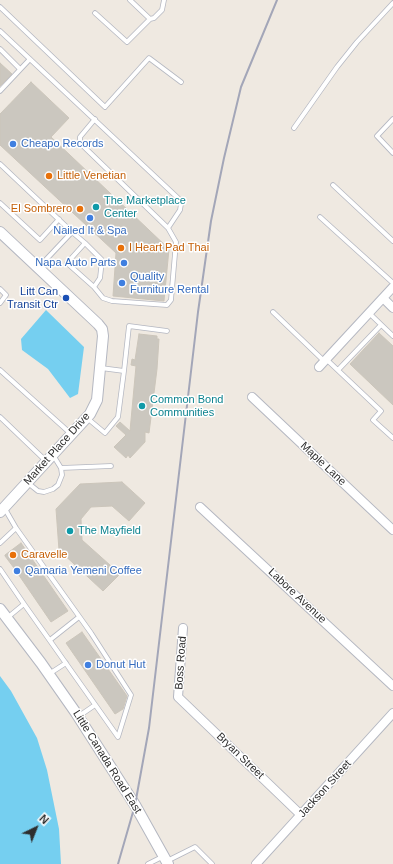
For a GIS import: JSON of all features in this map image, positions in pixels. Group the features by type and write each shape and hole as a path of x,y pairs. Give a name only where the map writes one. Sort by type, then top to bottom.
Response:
{"street":[{"name":"Market Place Drive","path":"0,232 100,326 103,336 97,400 87,418 2,510"},
{"path":"323,362 393,287"},
{"path":"383,298 393,308"},
{"name":"Maple Lane","path":"252,398 393,530"},
{"name":"Labore Avenue","path":"200,507 393,686"},
{"name":"Little Canada Road East","path":"0,609 49,674 78,717 135,805 166,860"},
{"name":"Boss Road","path":"178,697 183,628"},
{"name":"Bryan Street","path":"178,697 301,815"},
{"name":"Jackson Street","path":"256,864 393,713"}],"lane":[{"path":"130,0 150,19"},
{"path":"95,13 127,42 150,19 154,18 162,10 164,0"},
{"path":"294,128 337,67 393,1"},
{"path":"0,7 105,107 149,58 181,82"},
{"path":"0,31 179,199 181,204 180,210 168,228"},
{"path":"0,40 4,35"},
{"path":"0,49 20,69"},
{"path":"0,91 30,59"},
{"path":"84,243 67,263 94,287 103,298 112,301 167,305 171,300 176,242 168,228 82,146 80,137 95,119"},
{"path":"393,119 377,136 393,153"},
{"path":"0,164 102,260 100,278 94,287"},
{"path":"333,185 393,241"},
{"path":"0,203 40,240 59,219"},
{"path":"320,217 393,283"},
{"path":"38,268 72,232"},
{"path":"0,289 6,295 0,303"},
{"path":"273,312 323,362 338,370 381,411 373,420 393,438"},
{"path":"369,313 393,336"},
{"path":"338,370 381,325"},
{"path":"87,418 105,433 118,417 129,326 167,331"},
{"path":"100,368 124,370"},
{"path":"0,369 71,434"},
{"path":"0,418 61,468 62,476 58,485 48,491 38,491 27,482"},
{"path":"61,468 111,466"},
{"path":"0,569 118,737 131,695 79,617 2,510"},
{"path":"0,543 16,528"},
{"path":"7,618 24,604"},
{"path":"50,640 79,617"},
{"path":"49,674 66,663"},
{"path":"78,717 95,705"},
{"path":"148,864 166,860 195,847 212,864"}],"water":[{"path":"46,310 84,347 78,394 70,398 48,369 22,350 21,339"},
{"path":"0,676 11,691 37,738 47,770 59,829 61,864 0,864"}],"building":[{"path":"0,63 12,74 0,86"},
{"name":"The Marketplace Center","path":"31,82 69,118 51,137 169,249 164,301 113,296 116,253 0,145 0,114"},
{"path":"379,333 393,346 393,405 350,364"},
{"name":"Common Bond Communities","path":"139,334 157,336 157,339 159,339 157,369 149,433 145,432 145,442 130,458 128,455 126,458 114,447 126,435 116,426 120,422 130,431 136,366 131,365 132,359 135,360"},
{"name":"The Mayfield","path":"122,482 145,503 129,521 112,506 91,507 81,519 82,540 120,574 103,591 59,550 56,509 80,484"},
{"path":"21,543 68,611 51,622 5,556"},
{"path":"82,632 127,696 123,709 115,714 66,643"}],"railway":[{"path":"118,864 135,805 149,728 198,312 211,221 241,87 277,0"}],"place":[{"name":"Cheapo Records","path":"13,144"},
{"name":"Little Venetian","path":"49,176"},
{"name":"The Marketplace Center","path":"96,207"},
{"name":"El Sombrero","path":"80,209"},
{"name":"Nailed It & Spa","path":"90,218"},
{"name":"I Heart Pad Thai","path":"121,248"},
{"name":"Napa Auto Parts","path":"124,263"},
{"name":"Quality Furniture Rental","path":"122,283"},
{"name":"Litt Can Transit Ctr","path":"66,298"},
{"name":"Common Bond Communities","path":"142,406"},
{"name":"The Mayfield","path":"70,531"},
{"name":"Caravelle","path":"13,555"},
{"name":"Qamaria Yemeni Coffee","path":"17,571"},
{"name":"Donut Hut","path":"88,665"}]}
